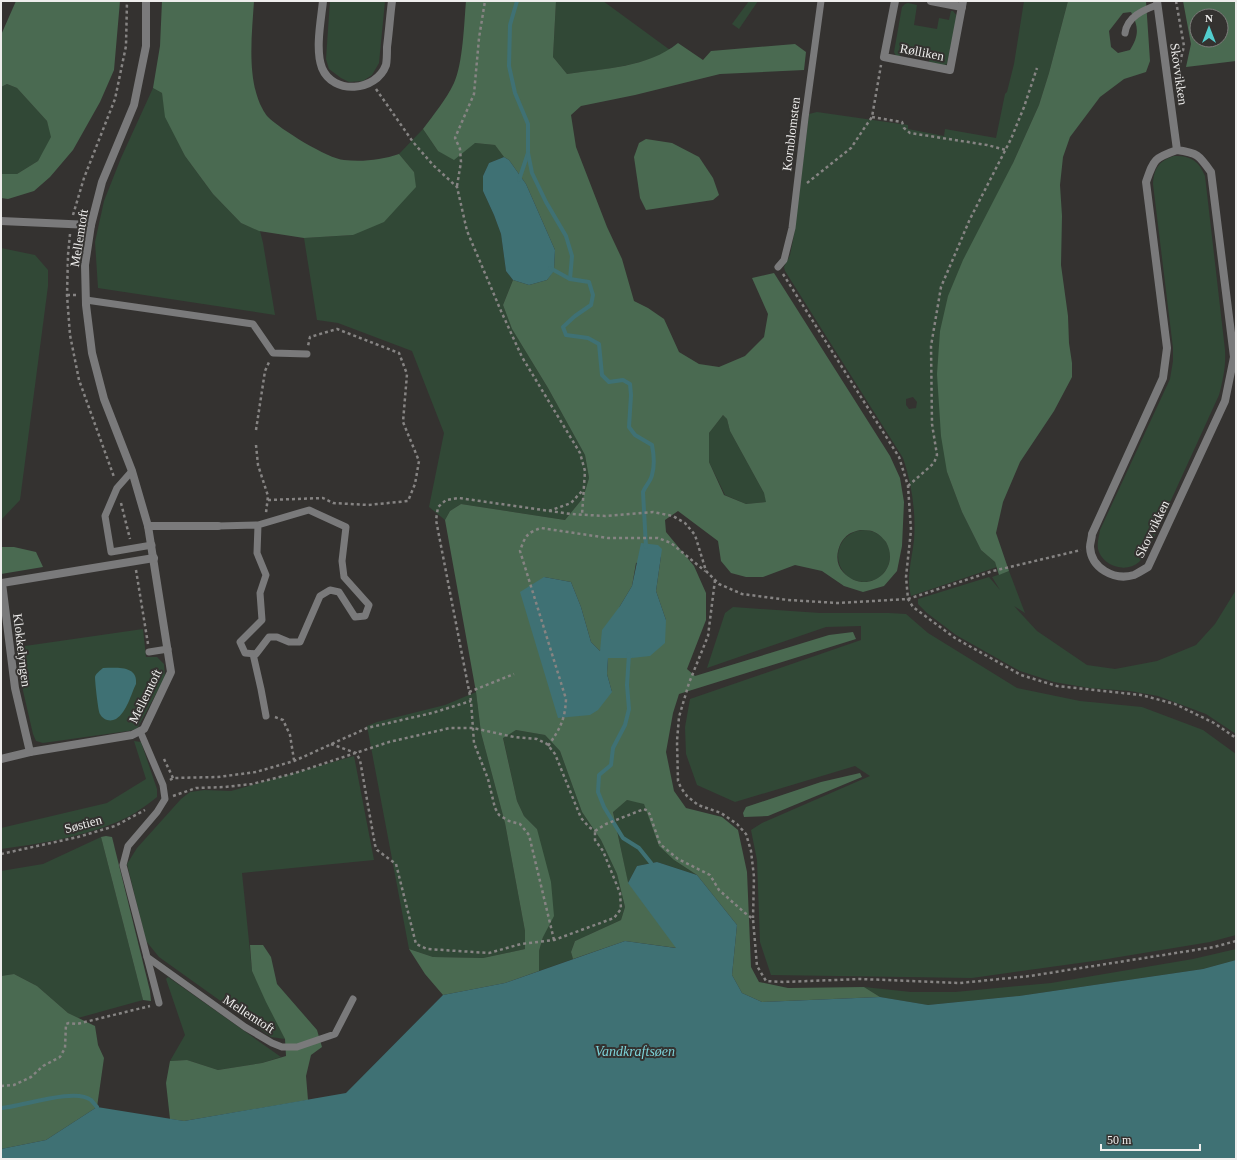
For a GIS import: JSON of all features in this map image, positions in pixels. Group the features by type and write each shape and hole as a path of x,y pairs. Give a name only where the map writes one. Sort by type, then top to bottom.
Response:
{"street":[{"name":"Mellemtoft","path":"140,731 144,729 171,672 148,526 132,471 104,399 92,353 86,300 85,265 91,225 102,182 134,105 146,46 146,1"},
{"path":"323,1 319,54 322,68 328,77 340,86 354,88 372,82 377,78 386,65 392,1"},
{"name":"Rølliken","path":"895,1 884,57 950,70 963,4 931,1"},
{"name":"Skovvikken","path":"1090,547 1096,564 1108,574 1124,576 1134,575 1148,568 1226,401 1234,357 1210,172 1200,156 1187,151 1177,150 1157,3"},
{"path":"1090,547 1092,534 1163,378 1167,348 1146,182 1152,165 1160,156 1177,150"},
{"path":"1,221 91,225"},
{"path":"148,526 218,526"},
{"name":"Klokkelyngen","path":"30,752 15,688 2,583 154,558"},
{"path":"1,759 30,752 132,736 140,731"}],"lane":[{"name":"Kornblomsten","path":"778,267 784,260 789,244 821,1"},
{"path":"1125,32 1126,26 1135,16 1157,3"},
{"path":"86,300 253,324 273,353 307,354"},
{"path":"132,471 117,488 105,516 111,552 152,545"},
{"path":"218,526 261,524 309,510 346,527 342,561 344,577 369,605 365,616 355,617 339,592 330,590 320,596 300,642 289,642 277,637 269,637 256,654 245,653 240,642 262,620 260,593 266,575 257,553 261,524"},
{"path":"149,652 168,649"},
{"path":"252,654 262,689 266,716"},
{"name":"Mellemtoft","path":"140,731 163,785 165,799"},
{"path":"159,1004 124,865 128,846 157,812 165,799"},
{"name":"Mellemtoft","path":"147,957 245,1027 272,1043 282,1047 297,1047 335,1034 353,999"}],"path":[{"path":"127,1 126,46 115,99 84,178 73,215 68,255 67,295 70,335 79,380 117,488 132,548"},
{"path":"485,1 479,38 474,94 455,138 460,149 462,162 457,187 467,231 522,357 580,453 585,471 582,515"},
{"path":"1176,1 1184,46 1178,72"},
{"path":"796,192 851,148 872,117 880,69 884,57"},
{"path":"908,486 934,464 937,455 932,424 931,346 941,287 970,219 1006,150 1024,107 1037,68"},
{"path":"372,82 413,142 433,165 457,187"},
{"path":"872,117 902,122 904,128 910,133 987,145 1006,150"},
{"path":"778,267 899,457 908,486 911,530 906,577 908,599 913,607 955,638 1021,675 1057,686 1141,695 1175,704 1214,723 1236,738"},
{"path":"268,500 323,498 333,503 368,505 397,503 408,501 415,484 419,461 403,422 407,374 399,353 337,330 310,337 307,354"},
{"path":"256,430 265,371 273,353"},
{"path":"256,445 258,465 268,496 261,524"},
{"path":"549,511 571,503 584,490"},
{"path":"554,940 529,835 520,824 509,821 495,808 488,779 474,743 471,701 436,520 438,507 446,500 459,498 582,515 605,516 653,512 673,516 685,523 695,535 706,571"},
{"path":"548,746 558,732 565,713 566,699 520,551 525,538 531,532 541,528 608,538 655,538 671,542 706,571 719,584 742,594 788,600 838,604 908,599 993,571 1090,547"},
{"path":"135,561 149,652"},
{"path":"715,580 708,636 689,683 679,717 677,741 678,780 681,788 687,796 698,806 721,812 737,824 746,834 751,851 754,876 754,919 757,966 766,980 783,982 861,979 968,982 1030,976 1214,947 1236,941"},
{"path":"469,692 514,674"},
{"path":"164,758 173,778 218,777 256,772 294,761 367,728 432,713 471,701"},
{"path":"266,716 278,717 283,720 290,735 294,761"},
{"path":"165,799 196,788 252,784 288,775 389,742 450,728 473,728 514,738 537,739 548,746 555,754 581,818 595,831"},
{"path":"331,744 356,753 360,760 375,845 377,850 396,864 416,944 427,949 489,953 521,944 554,940 614,918 621,909 620,893 603,851 595,840 595,831"},
{"name":"Søstien","path":"1,854 78,837 115,826 146,809"},
{"path":"595,831 606,824 644,809 648,811 660,844 678,859 710,875 719,890 754,919"},
{"path":"1,1086 14,1085 31,1077 43,1066 60,1057 65,1048 66,1024 77,1024 159,1004"}],"green space":[{"path":"16,1 120,1 114,70 100,102 73,150 50,177 34,191 8,199 1,198 1,174 17,174 38,161 51,137 47,121 17,88 7,84 1,87 1,35"},
{"path":"162,1 254,1 251,53 253,80 260,104 267,116 304,143 327,155 337,158 351,161 365,161 386,158 399,154 414,172 416,187 384,222 353,235 304,238 259,231 241,223 213,194 185,156 165,117 162,93 153,88 160,46"},
{"path":"330,1 385,1 379,63 372,75 363,81 349,82 329,69 326,59"},
{"path":"466,1 556,1 553,57 567,74 625,66 653,58 678,43 703,60 711,51 795,44 806,52 804,70 720,74 635,95 581,106 571,115 576,147 607,227 622,259 634,301 648,308 664,319 679,352 699,364 719,367 745,356 764,337 768,314 752,278 774,273 890,456 900,478 904,502 902,546 897,571 884,586 863,592 844,586 822,571 795,565 763,577 746,577 731,573 721,561 718,541 678,511 665,520 666,532 694,566 706,593 706,620 687,669 695,676 829,635 853,632 856,639 679,694 673,713 666,752 674,791 686,808 722,817 738,830 747,872 751,967 759,982 788,988 864,987 880,997 762,1002 742,993 732,975 737,925 697,875 674,860 659,846 644,804 627,800 613,812 628,882 677,948 625,941 573,959 571,952 575,941 621,920 625,907 617,874 601,840 582,812 560,751 545,735 516,730 503,738 517,801 524,816 537,829 551,882 554,916 543,937 539,951 539,971 505,983 443,995 425,974 409,949 433,957 483,958 525,949 525,931 505,823 481,733 476,692 445,520 450,511 461,504 565,520 583,498 589,478 585,455 548,388 512,329 503,305 513,280 529,285 547,280 554,270 555,250 526,184 509,160 504,157 495,145 475,143 454,160 438,151 423,129 440,107 457,75 464,32","holes":["723,415 727,419 730,431 764,493 766,502 746,504 724,495 709,462 709,433","859,530 871,531 878,534 886,542 890,553 889,562 885,571 879,577 871,581 862,582 852,579 843,572 838,563 838,552 842,542 849,534","661,556 656,591 666,620 632,658 608,658 607,674 612,692 544,577 571,582 581,607 591,642 600,651 620,606 632,586 636,563"]},
{"path":"556,1 603,1 670,50 658,56 633,64 567,74 553,57"},
{"path":"749,1 758,1 739,29 732,24"},
{"path":"1024,1 1068,1 1039,105 1013,163 947,472 962,512 981,550 995,562 997,567 911,596 909,575 914,540 914,509 911,488 903,458 785,271 784,267 790,255 794,235 809,114 817,112 908,125 908,129 944,136 945,129 996,138 1005,94 1007,92 1014,64","holes":["913,397 917,402 916,408 909,409 906,405 906,399"]},
{"path":"1068,1 1146,1 1150,61 1146,72 1124,79 1100,97 1070,137 1063,157 1060,185 1062,216 1061,265 1068,316 1072,377 1054,411 1020,462 1003,502 996,533 1009,571 999,575 995,562 981,550 962,512 947,472 941,436 937,374 940,331 948,296 963,260 1013,163 1039,105","holes":["1131,12 1137,27 1135,40 1130,50 1118,53 1111,47 1109,31 1123,13"]},
{"path":"1183,1 1236,1 1236,61 1186,67 1190,48 1229,48 1229,8 1189,8 1189,33"},
{"path":"908,3 917,5 914,25 937,29 939,18 949,20 951,11 953,11 957,16 947,64 942,66 929,63 930,53 902,48 899,58 896,56 894,52 902,7"},
{"path":"7,84 17,88 47,121 52,137 38,161 17,174 1,174 1,87"},
{"path":"153,88 162,93 166,117 185,156 213,194 241,223 260,231 275,315 98,288 95,242 104,201 121,158"},
{"path":"423,129 438,151 475,143 495,145 504,157 489,163 483,176 483,191 501,234 506,271 513,280 503,305 512,329 548,388 585,455 589,478 583,498 565,520 461,504 450,511 445,520 429,507 444,433 412,351 338,323 317,320 304,238 353,235 414,172 399,154"},
{"path":"646,139 672,143 699,157 713,178 719,195 713,200 646,210 640,198 634,157 639,143"},
{"path":"1174,156 1185,157 1193,160 1200,166 1205,176 1225,350 1225,367 1219,395 1151,544 1139,562 1123,568 1111,565 1102,557 1098,549 1098,541 1100,530 1170,379 1173,361 1173,348 1153,184 1158,166 1165,160"},
{"path":"1,248 35,255 48,270 48,286 20,500 1,520"},
{"path":"723,415 727,419 730,431 764,493 767,502 746,504 725,495 709,462 709,433"},
{"path":"859,530 869,530 883,537 890,551 890,561 883,575 869,582 859,582 849,578 842,571 838,561 838,551 842,541 849,534"},
{"path":"1,547 14,547 36,552 43,567 1,574"},
{"path":"1009,571 1025,613 1014,606 1037,631 1087,665 1115,669 1157,661 1196,645 1215,624 1236,590 1236,734 1206,714 1158,696 1130,691 1089,688 1054,682 1020,671 956,635 927,613 918,604 918,599 989,577 1000,590 992,577"},
{"path":"733,607 820,613 906,614 928,633 1017,688 1080,701 1142,707 1203,730 1236,754 1236,935 1210,942 1101,960 972,978 771,975 760,942 757,860 751,830 762,823 870,776 855,766 735,802 697,785 686,754 685,727 690,699 861,640 861,626 826,627 707,668 725,613"},
{"path":"143,629 146,657 157,657 164,664 165,677 137,729 43,743 36,741 21,682 18,647"},
{"path":"476,692 481,733 505,823 525,931 525,949 483,958 433,957 409,949 367,726 377,722 445,705"},
{"path":"516,730 545,735 560,751 582,812 601,840 617,874 625,907 621,920 575,941 571,952 573,959 539,971 539,951 543,937 537,829 524,816 517,801 503,737"},
{"path":"134,741 141,742 157,789 157,797 130,816 99,829 57,840 1,849 1,828 107,803 146,779"},
{"path":"354,756 374,860 242,873 252,971 285,1039 271,1037 159,957 146,941 127,864 137,848 181,799 190,792 204,790 231,791"},
{"path":"860,773 862,777 768,816 744,817 743,813 746,807 821,782"},
{"path":"627,800 644,803 659,846 674,860 697,875 657,862 637,866 628,883 613,811"},
{"path":"101,837 143,1000 78,1018 68,1013 37,986 14,974 1,976 1,871 43,864"},
{"path":"101,837 112,837 150,991 151,1001 143,1000"},
{"path":"250,945 263,945 271,957 277,984 317,1030 322,1047 311,1055 306,1076 308,1100 184,1121 170,1119 166,1083 170,1061 187,1060 218,1070 262,1063 286,1056 285,1039 252,971"},
{"path":"1236,949 1236,960 1203,969 1019,996 928,1005 880,997 864,987 911,992 955,992 1051,983 1193,959"},
{"path":"14,974 37,986 68,1013 95,1026 98,1045 104,1058 97,1107 46,1140 1,1149 1,976"},
{"path":"168,977 281,1057 262,1063 218,1070 187,1060 170,1061 185,1035 166,979"}],"water":[{"path":"504,157 509,160 526,184 555,250 554,271 547,280 529,285 513,280 506,271 501,234 483,191 483,176 489,163"},
{"path":"641,543 658,545 662,549 656,591 666,620 665,643 650,656 608,658 607,674 612,692 598,710 590,715 558,718 520,592 544,577 571,582 581,607 591,642 600,651 602,630 620,606 632,586"},
{"path":"103,668 125,669 134,673 136,678 136,684 126,707 116,719 107,720 103,718 98,708 95,677"},
{"name":"Vandkraftsøen","path":"657,862 697,875 737,925 732,975 742,993 762,1002 880,997 928,1005 1019,996 1203,969 1236,960 1236,1159 1,1159 1,1149 46,1140 97,1107 184,1121 346,1093 443,995 505,983 625,941 676,948 628,883 637,866"}],"waterway":[{"path":"517,1 510,25 509,66 515,93 528,124 528,153 519,180"},
{"path":"528,153 532,173 546,202 566,236 572,256 570,279"},
{"path":"550,268 570,279 589,282 593,295 591,305 575,316 563,327 566,335 588,338 599,344 602,375 609,382 623,380 630,384 631,395 629,427 635,435 652,445 654,460 653,471 643,492 646,547"},
{"path":"629,654 627,685 629,709 625,725 613,748 611,765 599,775 598,792 604,807 623,838 639,848 651,863"},
{"path":"1,1108 73,1096 91,1100 97,1107"}]}
